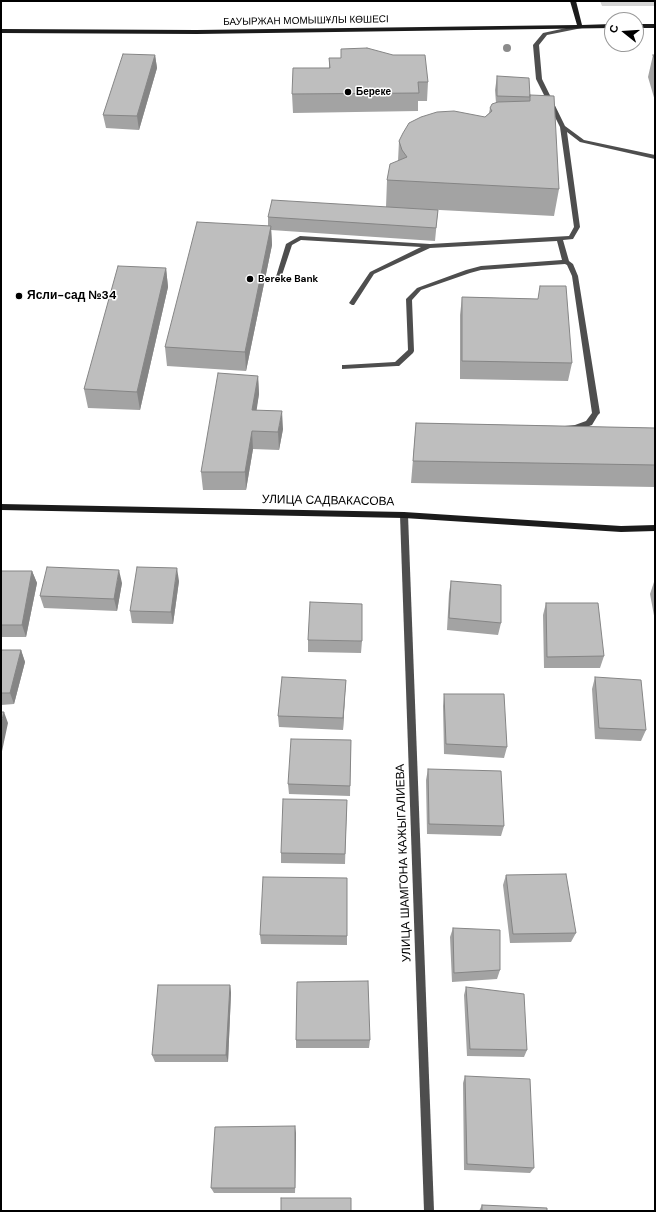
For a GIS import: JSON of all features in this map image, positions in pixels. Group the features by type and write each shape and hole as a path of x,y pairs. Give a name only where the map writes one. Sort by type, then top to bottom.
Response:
{"main road":[{"path":"573,1 580,26"},
{"name":"БАУЫРЖАН МОМЫШҰЛЫ КӨШЕСІ","path":"1,31 197,32 604,26"},
{"path":"644,26 655,26"},
{"name":"УЛИЦА САДВАКАСОВА","path":"1,507 404,515 621,529 655,528"}],"street":[{"path":"278,280 289,244 300,238 430,246 571,238 577,227 563,128 539,78 536,45 545,34 580,26"},
{"path":"563,128 582,141 655,157"},
{"path":"560,239 566,262 570,264 575,276 596,412 589,422 575,428 560,427"},
{"path":"352,303 372,274 430,246"},
{"path":"344,367 397,364 411,351 409,299 419,289 468,271 481,268 566,262"},
{"name":"УЛИЦА ШАМГОНА КАЖЫГАЛИЕВА","path":"404,515 429,1211"}],"shaded area":[{"path":"600,1 655,1 655,6 602,6"}],"building":[{"path":"367,48 393,55 425,55 428,82 418,82 419,93 292,94 293,68 330,68 329,58 341,58 341,49"},
{"path":"123,54 155,55 137,116 103,115"},
{"path":"497,76 529,78 530,97 497,96"},
{"path":"530,95 554,96 559,189 387,180 390,164 407,157 402,150 399,141 409,123 437,112 454,111 485,117 492,111 490,108 492,104 498,102 530,101"},
{"path":"272,200 438,210 436,228 268,217"},
{"path":"197,222 271,226 245,352 165,347"},
{"path":"118,266 166,268 137,392 84,389"},
{"path":"540,286 566,286 572,363 462,361 462,297 538,299"},
{"path":"218,373 258,376 252,410 282,411 278,432 252,431 245,472 201,472"},
{"path":"416,423 655,428 655,465 413,461"},
{"path":"47,567 119,570 114,599 40,596"},
{"path":"137,567 177,568 171,612 130,611"},
{"path":"1,571 32,571 22,625 1,625"},
{"path":"451,581 501,585 501,623 449,618"},
{"path":"310,602 362,604 362,641 308,640"},
{"path":"546,603 598,603 604,656 547,657"},
{"path":"1,650 21,650 10,693 1,693"},
{"path":"282,677 346,680 343,718 278,716"},
{"path":"595,677 641,680 646,730 599,728"},
{"path":"444,694 504,694 507,747 446,744"},
{"path":"1,712 4,712 1,723"},
{"path":"291,739 351,740 350,786 288,784"},
{"path":"428,769 501,771 504,826 429,824"},
{"path":"283,799 347,800 345,854 281,853"},
{"path":"566,874 576,933 513,934 506,875"},
{"path":"263,877 347,878 347,936 260,935"},
{"path":"453,928 500,930 500,970 454,973"},
{"path":"368,981 370,1040 296,1040 297,982"},
{"path":"158,985 230,985 226,1055 152,1055"},
{"path":"466,987 524,994 527,1050 470,1049"},
{"path":"465,1076 530,1079 534,1168 467,1164"},
{"path":"295,1126 295,1188 211,1188 215,1127"},
{"path":"281,1198 351,1198 351,1211 281,1211"},
{"path":"482,1205 547,1208 547,1211 482,1211"}],"place":[{"name":"Береке","path":"348,92"},
{"name":"Bereke Bank","path":"250,279"},
{"name":"Ясли-сад №34","path":"19,296"}]}
